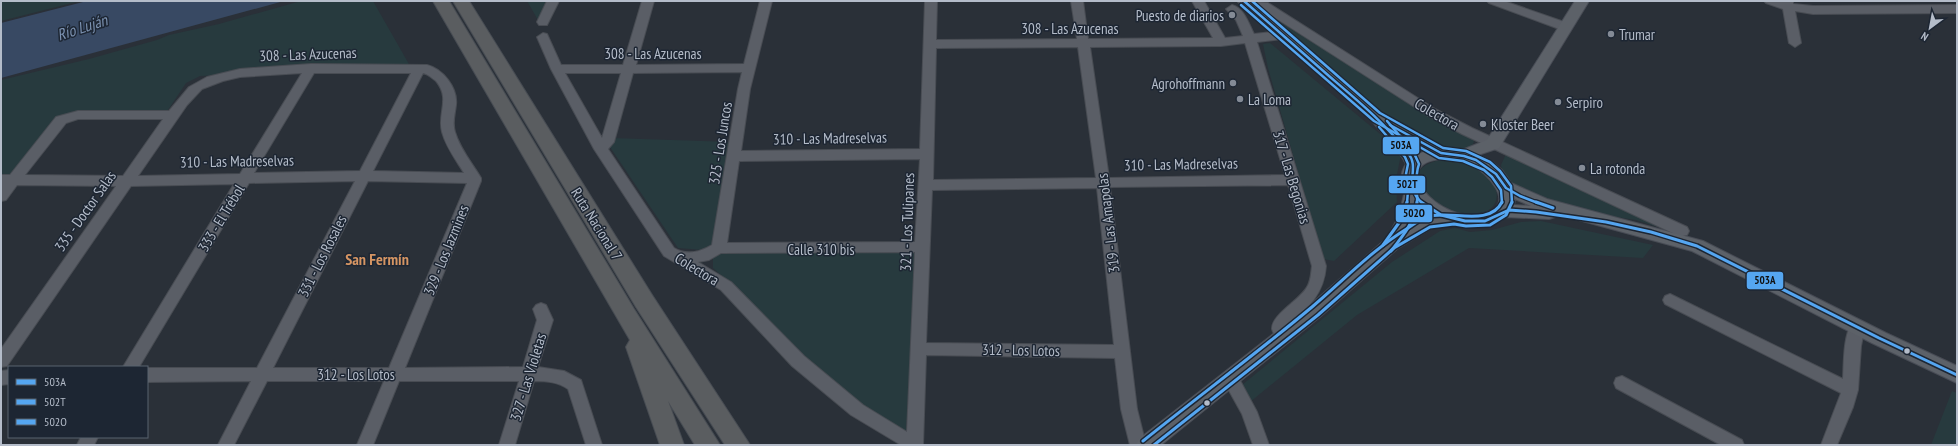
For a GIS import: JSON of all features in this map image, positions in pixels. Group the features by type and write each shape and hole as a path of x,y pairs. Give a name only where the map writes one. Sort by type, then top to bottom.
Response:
{"highway":[{"name":"Ruta Nacional 7","path":"441,1 555,192 626,315 708,445"},
{"name":"Ruta Nacional 7","path":"461,1 640,295 738,445"},
{"path":"626,315 672,445"}],"main road":[{"path":"1245,1 1282,36 1377,117 1409,154 1414,164"},
{"path":"1464,156 1472,151 1493,144 1582,1"},
{"path":"1146,445 1320,307 1391,244 1428,222 1454,219 1477,221 1488,220 1503,211 1507,204 1508,196 1506,188 1496,174 1476,160 1464,156 1441,153 1377,117"},
{"path":"1493,144 1496,151 1496,174"},
{"path":"1391,244 1405,223 1411,204 1413,192 1410,172 1414,164 1423,158 1441,153"},
{"path":"1506,188 1542,204 1680,240 1716,256 1957,375"},
{"path":"1413,192 1430,208 1454,219"},
{"path":"1503,211 1581,215"},
{"path":"1682,231 1716,256"}],"street":[{"path":"543,22 553,1"},
{"path":"601,149 607,142 648,1"},
{"name":"325 - Los Juncos","path":"719,248 749,68 766,1"},
{"name":"321 - Los Tulipanes","path":"915,445 922,247 926,185 931,1"},
{"name":"319 - Las Amapolas","path":"1077,1 1085,44 1103,182 1129,409 1138,445"},
{"path":"1198,1 1221,42"},
{"name":"Colectora","path":"1245,1 1264,5 1431,112 1493,144 1682,231"},
{"path":"1493,1 1566,27"},
{"path":"1770,1 1813,10 1957,10"},
{"path":"1787,4 1795,44"},
{"name":"317 - Las Begonias","path":"1232,9 1242,20 1250,39 1319,266 1319,277 1314,292 1281,322 1280,329 1283,336"},
{"name":"308 - Las Azucenas","path":"931,44 1221,42 1282,36"},
{"name":"Colectora","path":"543,37 557,69 601,149 664,246 678,259 726,286 768,331 798,360 856,410 915,445"},
{"name":"308 - Las Azucenas","path":"201,84 218,78 251,72 311,68 419,69"},
{"name":"333 - El Trébol","path":"132,366 311,68"},
{"name":"308 - Las Azucenas","path":"557,69 749,68"},
{"path":"419,69 433,71 441,80 450,100 447,125 454,143 474,178"},
{"name":"331 - Los Rosales","path":"226,445 261,374 419,69"},
{"name":"335 - Doctor Salas","path":"1,361 173,115 194,89 201,84"},
{"path":"1,196 7,180 61,120 78,115 173,115"},
{"name":"310 - Las Madreselvas","path":"734,156 926,154"},
{"name":"310 - Las Madreselvas","path":"7,180 127,181 363,176 474,178"},
{"name":"329 - Los Jazmines","path":"365,445 474,182 474,178"},
{"name":"310 - Las Madreselvas","path":"926,185 1293,180"},
{"name":"Calle 310 bis","path":"719,248 922,247"},
{"path":"678,259 692,259 704,256 719,248"},
{"path":"1670,300 1850,390"},
{"name":"327 - Las Violetas","path":"507,445 545,320 541,309"},
{"path":"1829,445 1845,407 1850,390 1853,346 1857,326"},
{"name":"312 - Los Lotos","path":"919,349 1123,352"},
{"name":"312 - Los Lotos","path":"148,375 395,373 545,374 564,378 575,385 594,445"},
{"path":"1230,378 1249,412 1261,445"},
{"path":"1622,383 1736,445"}],"green space":[{"path":"1,1 80,1 1,21"},
{"path":"301,1 373,1 410,66 200,76 186,83 168,110 73,112 60,117 11,177 1,177 1,80 89,59 157,40 169,35 219,24"},
{"path":"527,1 547,1 538,20"},
{"path":"1261,9 1265,9 1469,136 1474,141 1473,144 1464,149 1453,150 1428,142 1402,129 1384,117"},
{"path":"1270,43 1391,143 1401,154 1396,180 1397,202 1334,261 1323,259 1268,68 1263,44"},
{"path":"612,138 732,142 716,251 917,250 906,432 870,412 832,385 739,291 713,268 713,256 715,251 678,248 610,147"},
{"path":"1505,156 1515,158 1673,232 1636,220 1589,213 1559,206 1511,185 1502,171 1501,165"},
{"path":"1445,159 1467,163 1480,169 1487,175 1493,182 1497,196 1491,209 1473,214 1461,213 1442,208 1427,198 1421,187 1418,175 1423,167 1428,164"},
{"path":"1541,221 1653,245 1643,258 1469,248 1357,315 1250,402 1242,385 1392,262 1440,231 1455,228 1470,232 1492,230 1521,222"},
{"path":"1952,391 1957,393 1957,445 1931,445"}],"water":[{"name":"Río Luján","path":"87,1 284,1 1,78 1,23"}],"transit line":[{"name":"503A","path":"1244,1 1377,117 1409,154 1414,164 1411,175 1411,184 1414,192 1425,205 1441,215 1460,221 1481,222 1490,219 1503,211 1509,210 1559,214 1651,232 1697,246 1879,338 1957,375"},
{"name":"502T","path":"1154,445 1318,315 1394,248 1430,227 1454,224 1466,226 1490,225 1506,215 1512,205 1513,196 1511,186 1500,171 1490,162 1466,151 1443,148 1380,113 1252,1"},
{"name":"502O","path":"1143,441 1312,307 1388,240 1426,217 1454,214 1466,216 1487,215 1499,207 1502,202 1501,190 1492,177 1484,170 1463,161 1439,158 1374,121 1241,5"},
{"name":"502O","path":"1387,121 1413,151 1419,164 1415,175 1418,191 1417,207 1406,232 1391,251"},
{"name":"503A","path":"1390,125 1441,153 1464,156 1476,160 1496,174 1506,188 1520,196 1553,208"},
{"name":"502T","path":"1379,127 1405,157 1408,164 1406,174 1408,191 1407,206 1397,227 1383,245"}],"place":[{"name":"Puesto de diarios","path":"1232,15"},
{"name":"Trumar","path":"1611,34"},
{"name":"Agrohoffmann","path":"1233,83"},
{"name":"La Loma","path":"1240,99"},
{"name":"Serpiro","path":"1558,102"},
{"name":"Kloster Beer","path":"1483,124"},
{"name":"La rotonda","path":"1582,168"}],"district":[{"name":"San Fermín","path":"377,259"}]}
